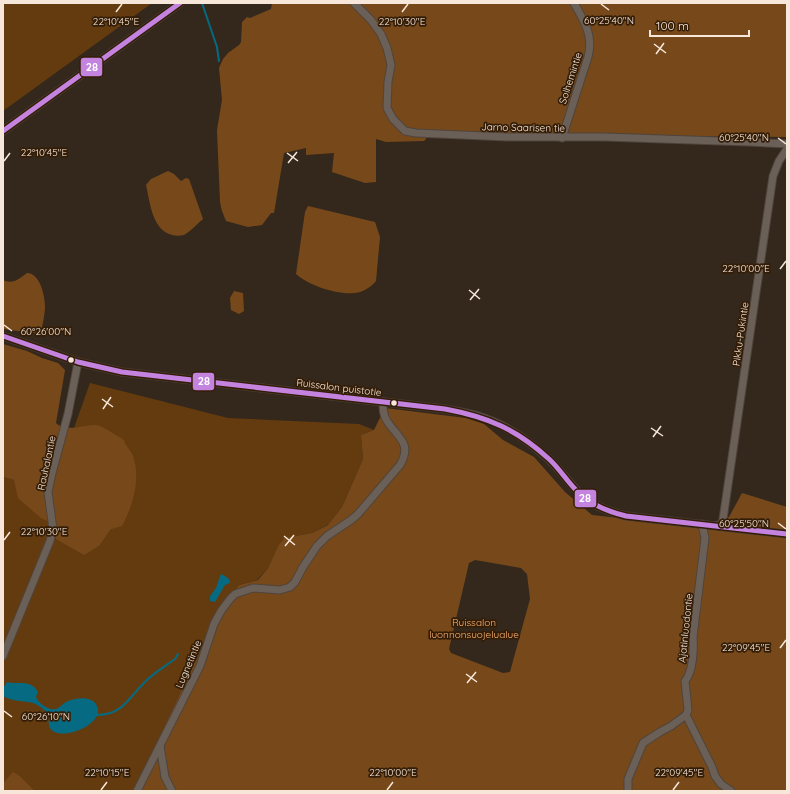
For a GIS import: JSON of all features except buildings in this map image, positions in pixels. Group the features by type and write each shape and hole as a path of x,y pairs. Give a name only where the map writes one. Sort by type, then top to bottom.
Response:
{"street":[{"path":"3,132 180,3"},
{"name":"Jarno Saarisen tie","path":"354,3 371,20 381,34 387,48 391,65 388,82 387,108 393,119 405,131 416,133 492,137 605,137 787,144"},
{"name":"Solhemintie","path":"562,138 591,46 586,25 574,3"},
{"name":"Pikku-Pukintie","path":"722,526 774,176 779,161 787,148"},
{"name":"Ruissalon puistotie","path":"3,336 78,362 122,372 445,409 480,416 508,429 534,446 558,467 580,493 596,505 614,513 626,516 787,534"},
{"name":"Rauhalantie","path":"3,656 50,541 53,529 48,492 68,414 78,362"},
{"name":"Lugnetintie","path":"137,791 200,666 214,624 230,599 235,594 252,588 280,590 290,587 295,582 318,546 327,536 358,514 404,459 404,444 386,419 383,409 383,402"},
{"name":"Ajatinluodontie","path":"702,524 704,538 693,637 694,649 689,677 685,681 688,710 686,714 715,776 721,784 731,791"},
{"path":"628,791 628,779 643,743 671,726 686,714"},
{"path":"160,746 166,777 172,791"}],"shaded area":[{"path":"3,3 152,3 3,111"},
{"path":"272,3 787,3 787,137 427,134 424,141 386,142 376,139 376,182 365,183 332,172 334,153 306,155 306,148 284,153 274,213 271,213 262,225 248,227 226,221 220,202 217,130 222,100 219,68 223,59 228,53 241,42 242,22 247,17 250,18 271,9"},
{"path":"168,171 174,174 181,181 186,178 189,179 203,219 184,235 180,236 175,236 165,232 156,221 146,185 151,179"},
{"path":"308,206 375,222 380,237 376,281 372,285 357,293 331,291 308,282 296,274 305,212"},
{"path":"27,273 32,274 38,281 44,297 45,310 41,334 3,329 3,280 10,282 19,279"},
{"path":"234,291 243,293 244,311 239,314 231,310 230,298"},
{"path":"3,344 27,351 58,363 65,370 56,423 60,426 70,428 91,425 102,427 124,440 133,456 136,474 135,492 122,526 111,529 100,545 84,555 56,539 56,525 42,519 18,498 14,480 3,477"},
{"path":"90,383 228,418 359,424 374,430 361,435 363,459 342,507 329,524 312,533 284,538 278,546 268,568 257,580 239,585 217,612 197,658 133,791 35,791 20,776 13,773 3,783 3,477 14,480 42,519 100,545 111,529 96,425 74,428"},
{"name":"Ruissalon luonnonsuojelualue","path":"385,408 466,418 484,424 503,440 534,457 565,492 592,515 699,527 729,517 742,493 787,507 787,791 133,791 197,658 217,612 239,585 258,580 268,568 278,546 284,538 312,533 328,525 342,507 363,459 361,435 374,430","holes":["475,560 521,568 527,574 530,599 510,672 503,673 451,653 449,649 469,563"]},
{"path":"13,772 20,776 35,791 3,791 3,783"}],"water":[{"path":"222,574 229,579 230,583 225,585 215,602 210,601 210,596 216,588"},
{"path":"7,682 32,685 38,692 36,697 39,702 50,709 56,709 66,702 74,699 83,698 91,700 95,703 98,713 95,720 80,730 62,734 55,732 49,727 49,716 38,705 9,699 3,696 3,688"}],"waterway":[{"path":"202,3 217,47 219,61"},
{"path":"96,715 112,712 123,706 147,680 175,659 178,654"}],"transit line":[{"name":"28","path":"3,131 180,3"},
{"name":"28","path":"3,336 78,362 122,372 445,409 460,412 488,420 513,432 537,449 553,463 579,493 589,501 607,510 626,516 787,534"}]}
